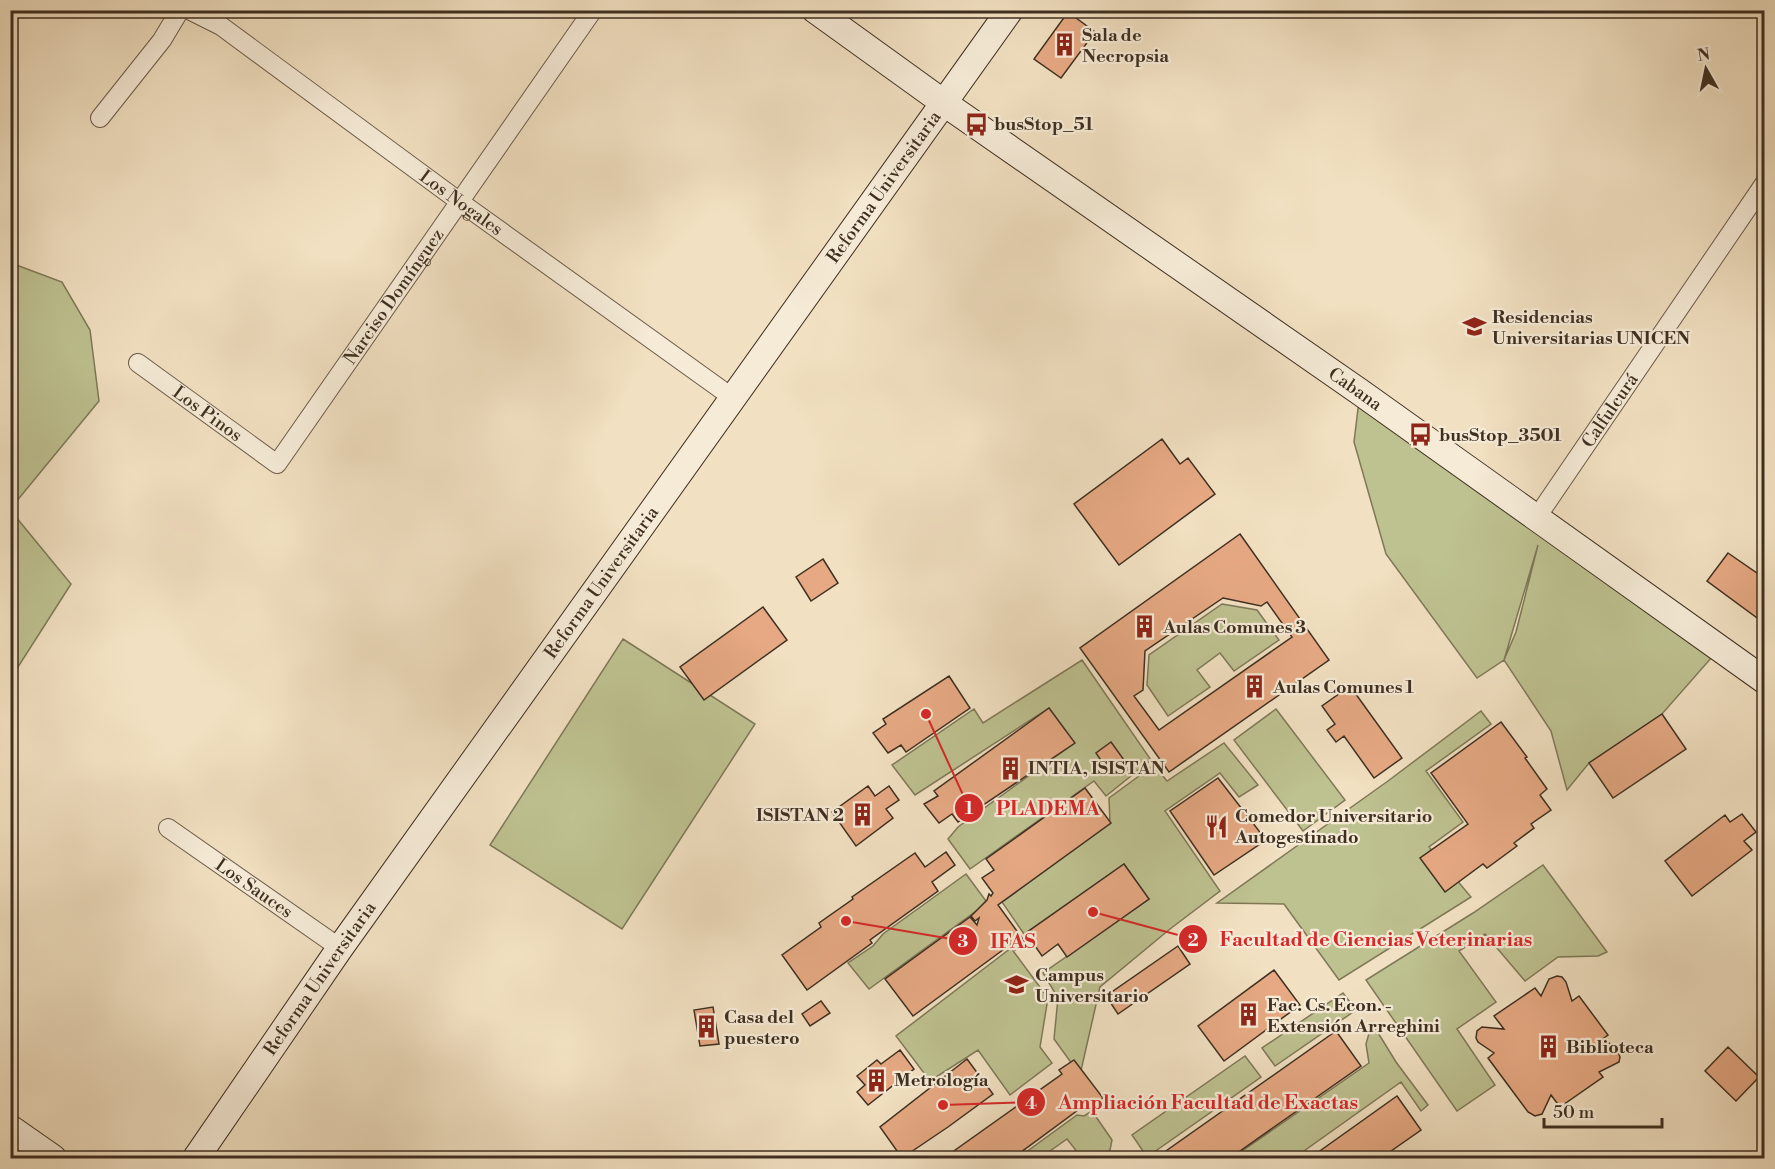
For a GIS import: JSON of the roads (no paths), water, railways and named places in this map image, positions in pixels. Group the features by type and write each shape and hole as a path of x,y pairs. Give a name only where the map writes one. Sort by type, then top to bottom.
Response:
{"street":[{"path":"100,118 162,40 180,10"},
{"name":"Los Nogales","path":"189,10 221,26 460,202 733,398"},
{"name":"Narciso Domínguez","path":"277,464 593,10"},
{"name":"Cabana","path":"815,10 944,103 1537,517 1764,680"},
{"name":"Reforma Universitaria","path":"196,1158 340,948 1010,10"},
{"name":"Calfulcurá","path":"1537,517 1764,184"},
{"name":"Los Pinos","path":"138,363 277,464"},
{"name":"Los Sauces","path":"168,828 340,948"},
{"path":"10,1128 53,1158"}],"place":[{"name":"Sala de Necropsia","path":"1064,45"},
{"name":"busStop_51","path":"976,124"},
{"name":"Residencias Universitarias UNICEN","path":"1474,327"},
{"name":"busStop_3501","path":"1421,435"},
{"name":"Aulas Comunes 3","path":"1145,627"},
{"name":"Aulas Comunes 1","path":"1255,687"},
{"name":"PLADEMA","path":"926,714"},
{"name":"INTIA, ISISTAN","path":"1010,768"},
{"name":"ISISTAN 2","path":"862,815"},
{"name":"Comedor Universitario Autogestinado","path":"1217,826"},
{"name":"Facultad de Ciencias Veterinarias","path":"1093,912"},
{"name":"IFAS","path":"846,921"},
{"name":"Campus Universitario","path":"1017,985"},
{"name":"Fac. Cs. Econ. - Extensión Arreghini","path":"1249,1015"},
{"name":"Casa del puestero","path":"706,1027"},
{"name":"Biblioteca","path":"1548,1047"},
{"name":"Metrología","path":"876,1080"},
{"name":"Ampliación Facultad de Exactas","path":"943,1105"}]}
